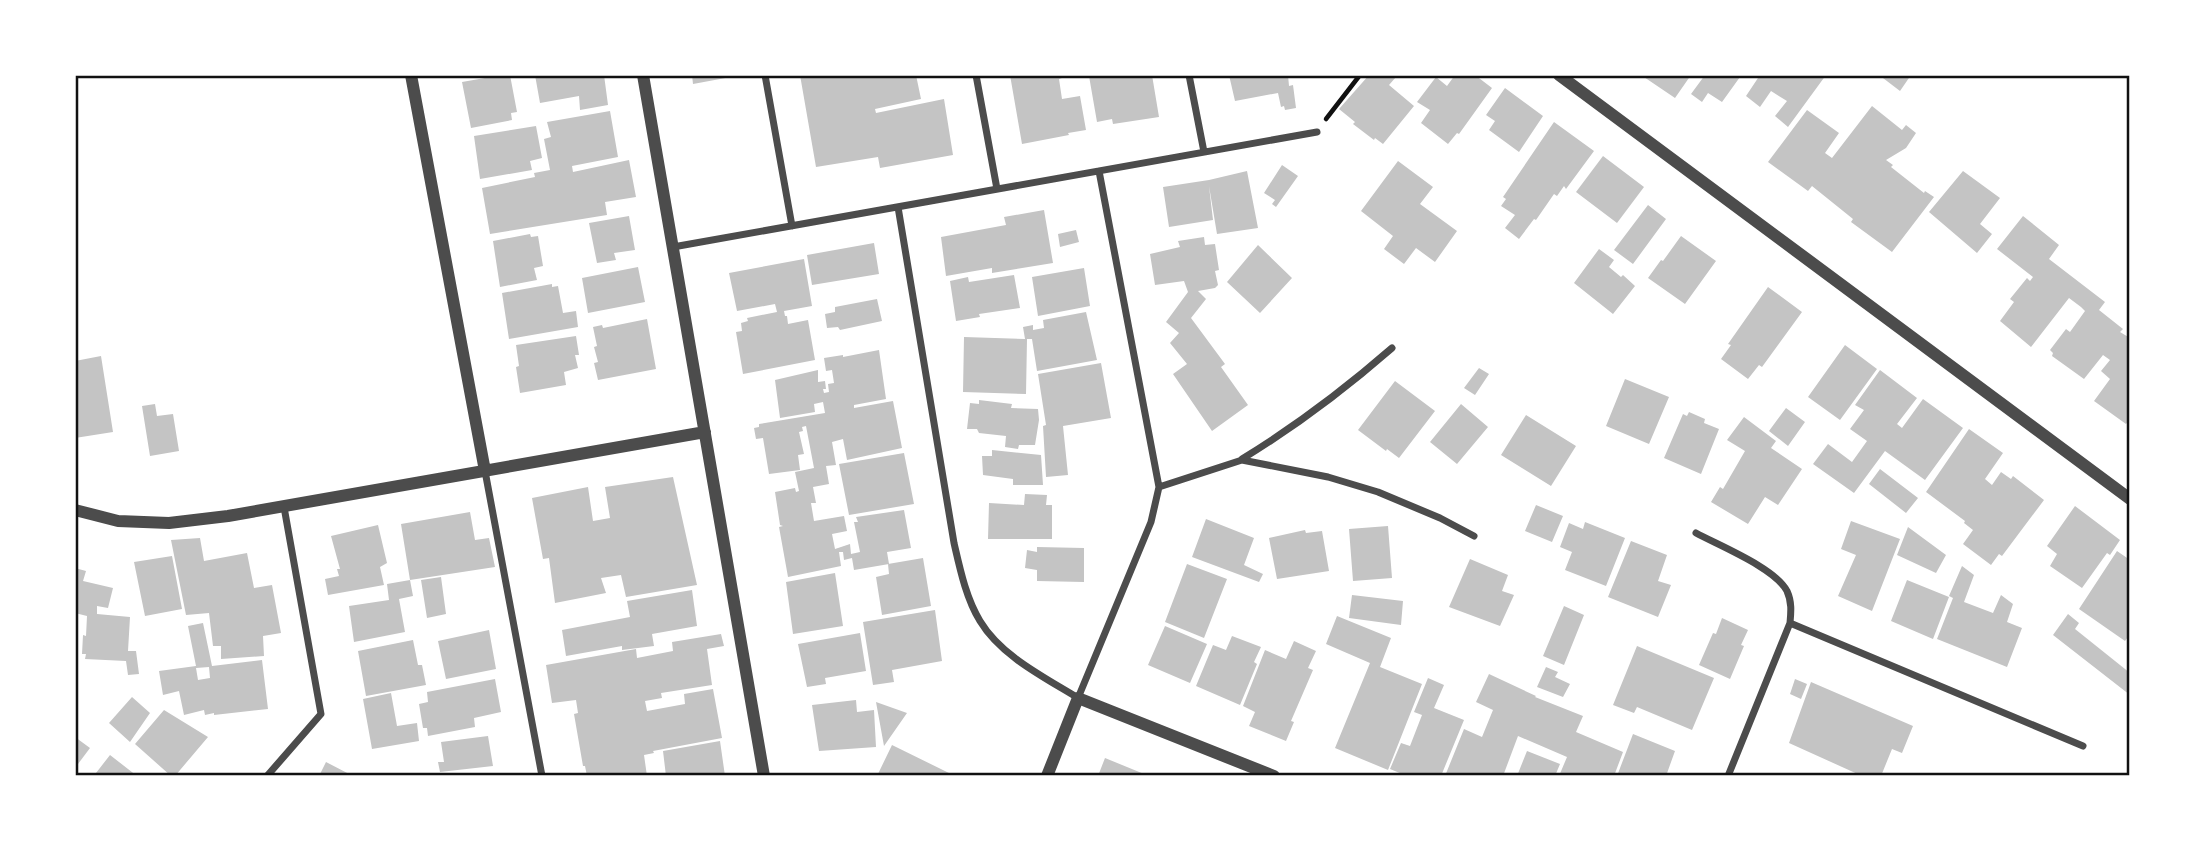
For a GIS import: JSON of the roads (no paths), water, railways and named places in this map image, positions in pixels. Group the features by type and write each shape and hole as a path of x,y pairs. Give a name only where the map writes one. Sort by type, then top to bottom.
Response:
{"street":[{"path":"411,75 542,776"},
{"path":"643,75 764,776"},
{"path":"765,75 792,226"},
{"path":"976,75 997,189"},
{"path":"1189,75 1204,152"},
{"path":"1559,75 2130,499"},
{"path":"673,247 1317,132"},
{"path":"1047,776 1151,522 1159,487 1099,171"},
{"path":"898,207 961,572 980,621 994,640 1015,657 1078,698 1274,776"},
{"path":"1159,487 1242,460 1314,412 1392,348"},
{"path":"75,510 118,521 169,523 284,507 705,432"},
{"path":"1242,460 1328,477 1378,492 1440,518 1474,536"},
{"path":"267,776 321,714 284,507"},
{"path":"1696,533 1772,573 1786,590 1791,605 1790,624 1728,776"},
{"path":"1790,624 2083,746"}]}
